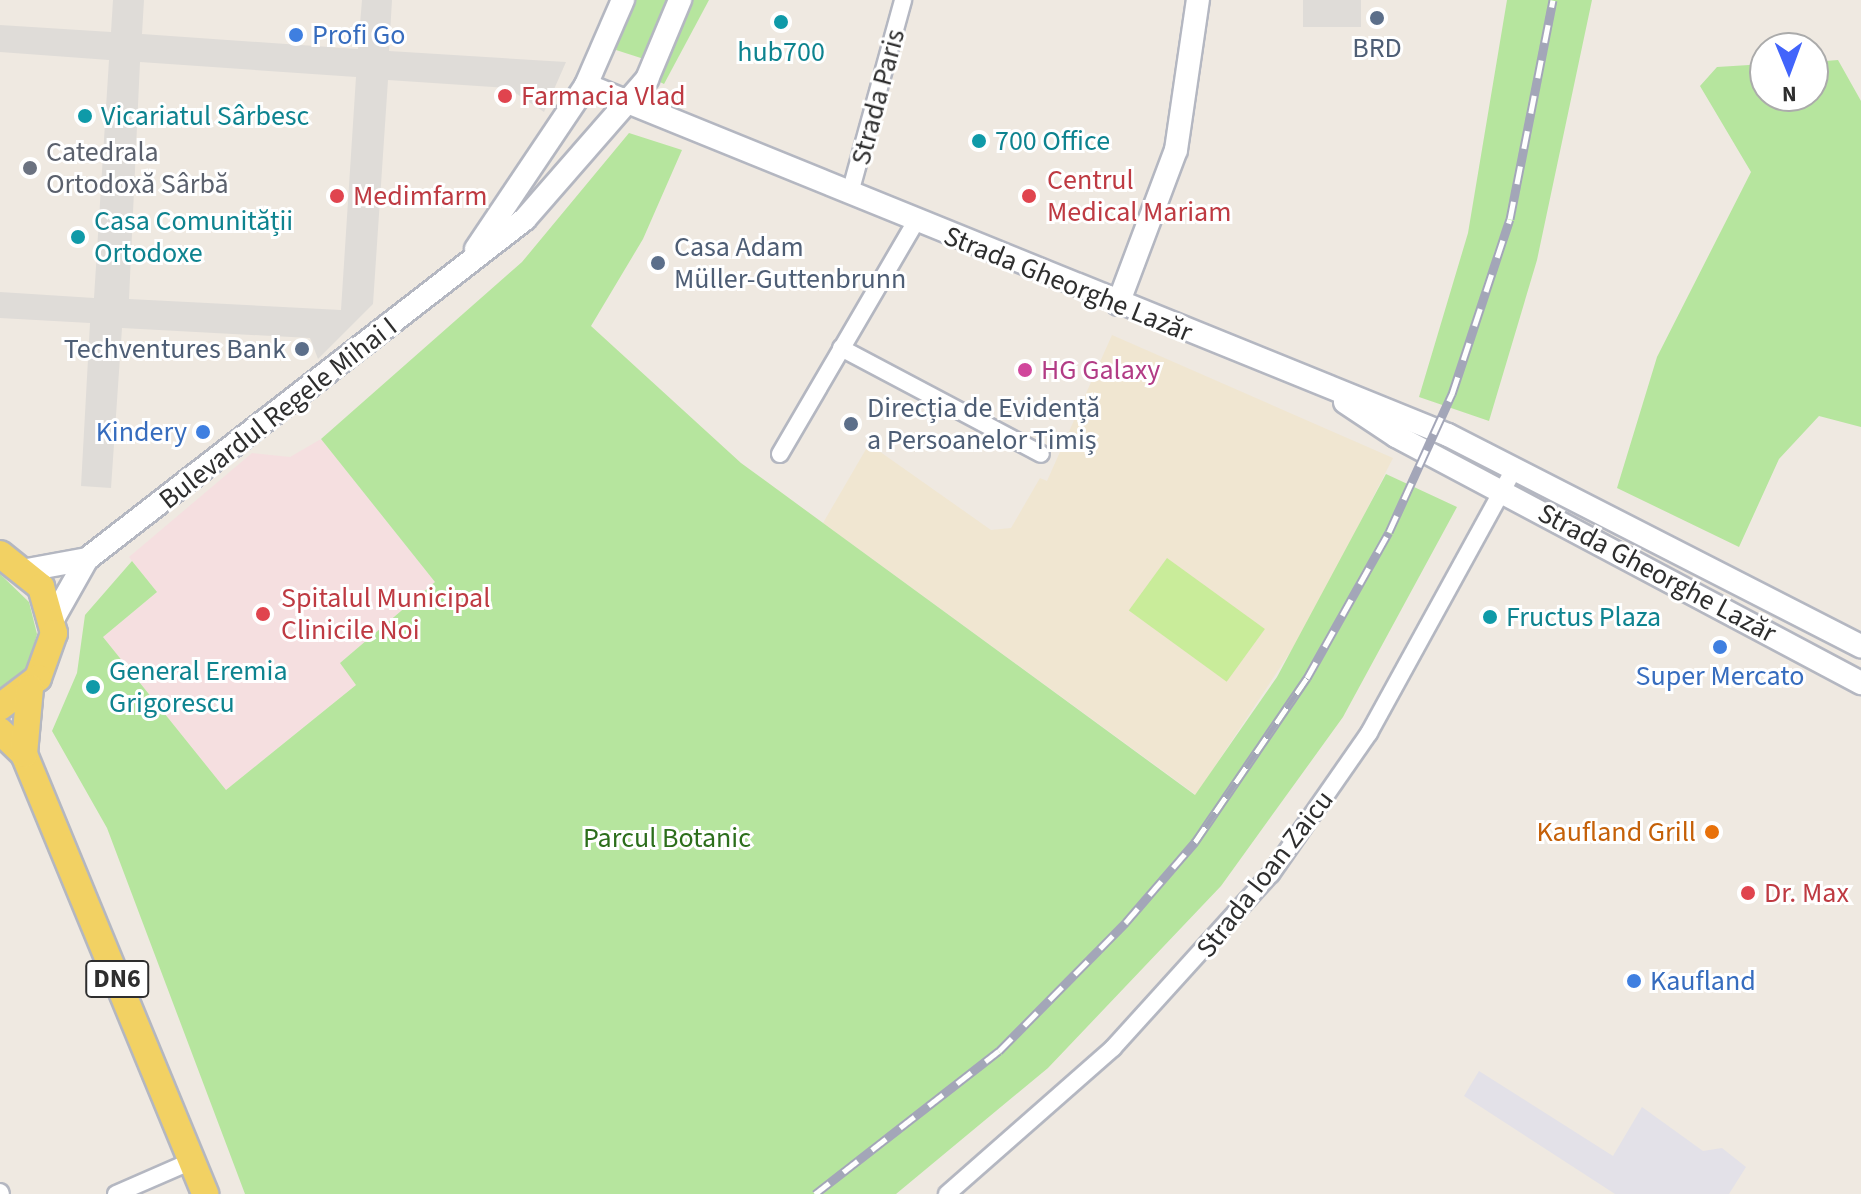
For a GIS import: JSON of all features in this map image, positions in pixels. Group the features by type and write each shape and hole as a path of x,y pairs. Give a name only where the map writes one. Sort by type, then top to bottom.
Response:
{"main road":[{"name":"Bulevardul Regele Mihai I","path":"466,265 586,85 623,0"},
{"name":"Bulevardul Regele Mihai I","path":"53,619 87,559 525,219 647,79 680,0"},
{"path":"1118,304 1179,136 1198,0"},
{"name":"Strada Gheorghe Lazăr","path":"586,85 850,193 915,223 1328,390 1380,405 1515,467 1861,646"},
{"name":"Strada Gheorghe Lazăr","path":"1328,390 1396,436 1861,683"},
{"path":"0,554 27,570 53,619"},
{"name":"Bulevardul Regele Mihai I","path":"27,570 87,559"},
{"name":"DN6","path":"0,707 30,688 48,660 53,619"},
{"name":"DN6","path":"24,754 30,688"},
{"name":"DN6","path":"0,731 24,754 205,1194"}],"street":[{"name":"Strada Paris","path":"850,193 903,0"},
{"path":"780,454 915,223"},
{"path":"841,348 1041,454"},
{"name":"Strada Ioan Zaicu","path":"947,1194 1113,1048 1271,874 1369,733 1515,467"},
{"path":"116,1194 192,1161"}],"shaded area":[{"path":"113,0 144,0 142,34 358,49 362,0 392,0 389,51 566,62 544,112 508,88 388,80 373,304 318,359 310,338 122,328 111,488 81,486 90,323 0,318 0,292 94,298 109,60 0,52 0,25 111,32","holes":["140,62 356,77 341,310 129,299"]},
{"path":"1303,0 1361,0 1361,27 1303,27"},
{"path":"1112,335 1393,458 1308,625 1196,795 823,523 869,444 991,530 1011,528 1040,478 1047,481"},
{"name":"Spitalul Municipal Clinicile Noi","path":"321,439 435,582 340,663 357,684 226,790 103,637 157,592 129,557 252,453 290,457"},
{"path":"1479,1071 1613,1156 1642,1107 1703,1151 1722,1148 1746,1167 1729,1194 1615,1194 1464,1096"}],"green space":[{"path":"630,0 667,0 644,59 616,50"},
{"path":"688,0 709,0 664,84 654,79"},
{"path":"1507,0 1592,0 1537,260 1489,421 1419,397 1468,233"},
{"path":"1838,60 1861,101 1861,427 1819,416 1779,459 1739,547 1617,488 1657,357 1751,172 1700,86 1717,67 1749,65 1749,112 1829,112 1829,61"},
{"name":"Parcul Botanic","path":"629,133 682,150 643,239 591,326 741,463 1195,795 1277,677 1386,474 1457,507 1343,717 1221,886 1048,1068 896,1194 245,1194 107,828 52,731 77,673 85,615 132,561 157,592 103,637 226,790 356,685 340,663 435,582 321,439 522,262"},
{"path":"1167,558 1265,629 1227,682 1129,611"},
{"path":"0,574 29,602 37,634 28,666 0,692"}],"railway":[{"path":"815,1194 999,1051 1126,922 1195,842 1307,678 1389,532 1452,394 1510,219 1553,0"}],"place":[{"name":"BRD","path":"1377,18"},
{"name":"hub700","path":"781,22"},
{"name":"Profi Go","path":"296,35"},
{"name":"Farmacia Vlad","path":"505,96"},
{"name":"Vicariatul Sârbesc","path":"85,116"},
{"name":"700 Office","path":"979,141"},
{"name":"Catedrala Ortodoxă Sârbă","path":"30,168"},
{"name":"Medimfarm","path":"337,196"},
{"name":"Centrul Medical Mariam","path":"1029,196"},
{"name":"Casa Comunității Ortodoxe","path":"78,237"},
{"name":"Casa Adam Müller-Guttenbrunn","path":"658,263"},
{"name":"Techventures Bank","path":"302,349"},
{"name":"HG Galaxy","path":"1025,370"},
{"name":"Direcția de Evidență a Persoanelor Timiș","path":"851,424"},
{"name":"Kindery","path":"203,432"},
{"name":"Spitalul Municipal Clinicile Noi","path":"263,614"},
{"name":"Fructus Plaza","path":"1490,617"},
{"name":"Super Mercato","path":"1720,647"},
{"name":"General Eremia Grigorescu","path":"93,687"},
{"name":"Kaufland Grill","path":"1712,832"},
{"name":"Dr. Max","path":"1748,893"},
{"name":"Kaufland","path":"1634,981"}]}
